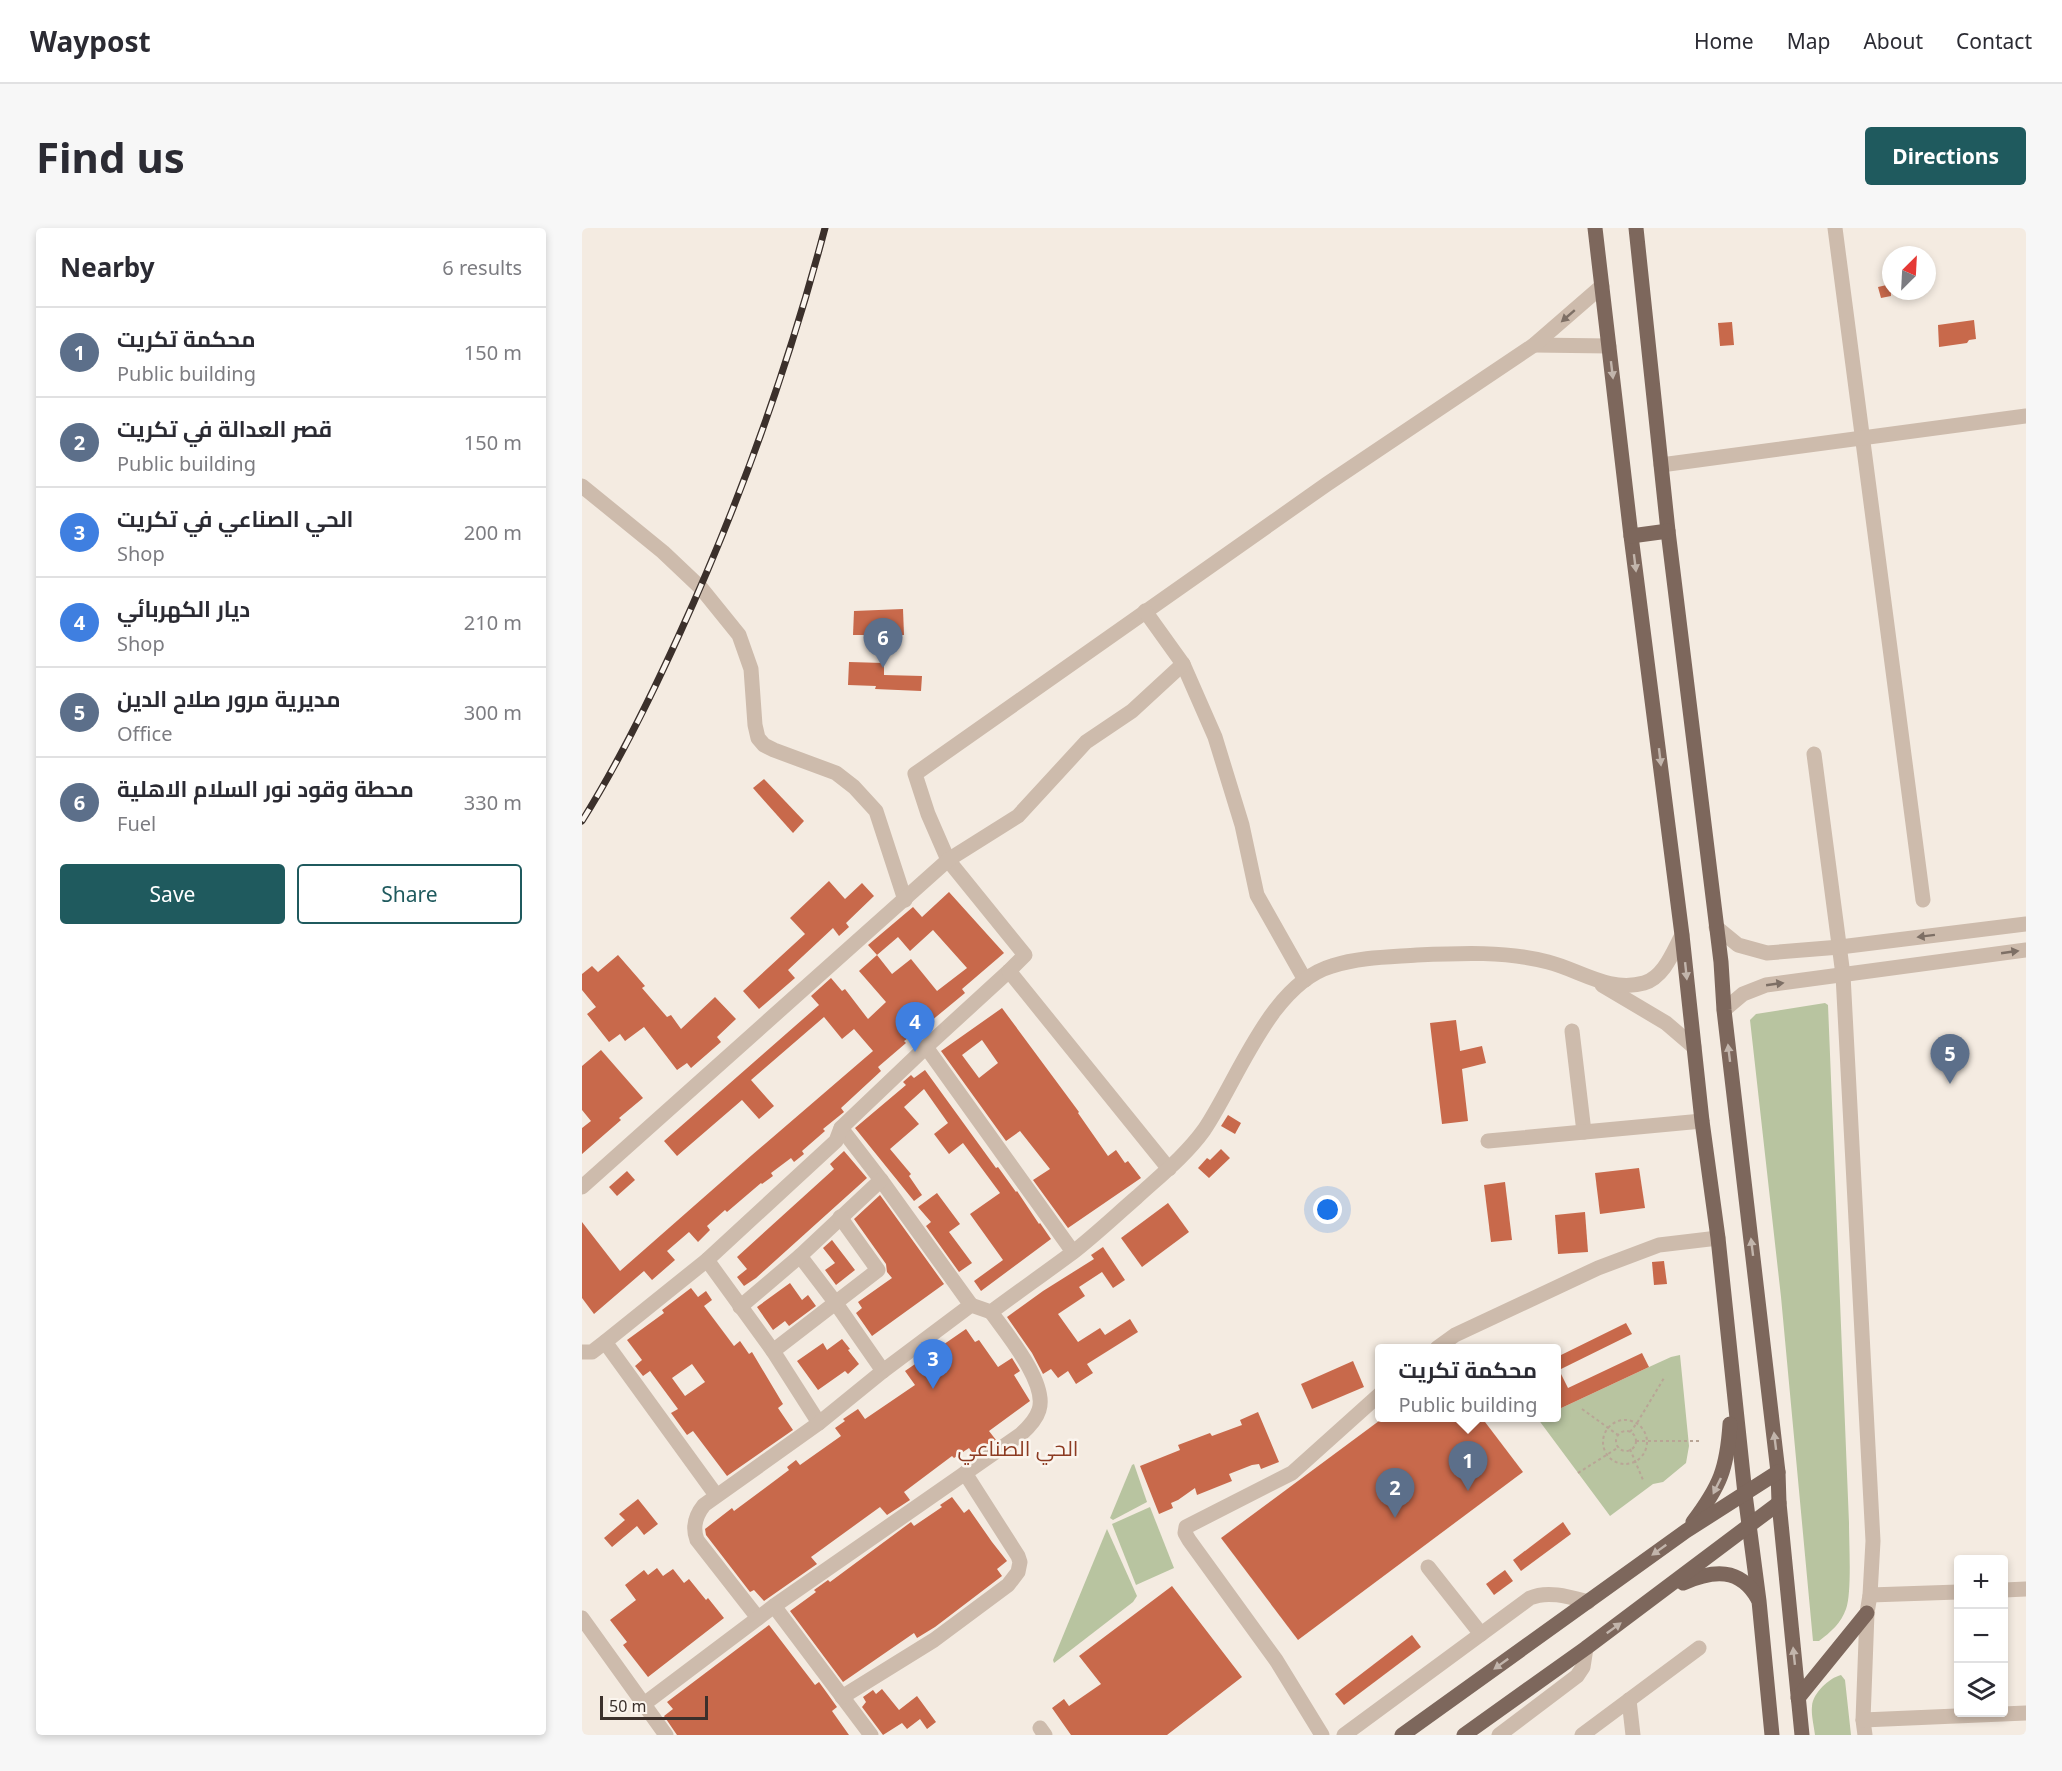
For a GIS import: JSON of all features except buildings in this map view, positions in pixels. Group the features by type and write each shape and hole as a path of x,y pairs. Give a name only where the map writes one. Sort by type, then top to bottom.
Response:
{"main road":[{"path":"1595,228 1718,1238 1772,1735"},
{"path":"1636,228 1660,465 1716,927 1778,1472 1779,1503 1802,1735"},
{"path":"1631,536 1668,531"},
{"path":"1686,1531 1707,1504 1721,1479 1728,1450 1733,1388"},
{"path":"1402,1735 1686,1531 1778,1472"},
{"path":"1464,1735 1664,1591 1779,1503"},
{"path":"1664,1591 1704,1575 1722,1573 1732,1575 1746,1583 1759,1601"},
{"path":"1798,1698 1867,1613"}],"street":[{"path":"1835,228 1923,900"},
{"path":"582,1352 592,1352 707,1260 836,1141 841,1128 1025,955 948,860 927,814 915,774 1327,484 1534,345 1602,286"},
{"path":"1534,345 1609,346"},
{"path":"1660,465 2026,416"},
{"path":"582,486 663,552 701,588 740,635 752,669 755,725 758,738 764,745 774,750 836,773 854,786 876,811 905,900"},
{"path":"1145,611 1183,664 1215,737 1242,825 1257,895 1305,980"},
{"path":"582,1187 948,860 1018,816 1086,742 1132,711 1183,664"},
{"path":"1814,754 1843,975 1873,1541 1867,1613 1864,1728 2026,1713"},
{"path":"1716,927 1738,945 1756,952 1777,953 2026,924"},
{"path":"1963,932 1966,958"},
{"path":"1597,981 1635,984 1653,979 1665,965 1682,935"},
{"path":"1724,1010 1743,994 1766,985 2026,950"},
{"path":"991,1312 1073,1252 1169,1169 1203,1131 1273,1011 1305,980 1330,966 1362,958 1493,954 1550,962 1597,981 1666,1023 1694,1047"},
{"path":"1009,971 1169,1169"},
{"path":"1572,1031 1584,1132"},
{"path":"926,1047 1073,1252"},
{"path":"1488,1141 1702,1121"},
{"path":"644,1704 774,1606 1020,1435 1031,1424 1040,1409 1040,1392 1036,1382 1019,1352 991,1312 971,1305 841,1128"},
{"path":"740,1307 800,1256 881,1180"},
{"path":"773,1351 878,1270 840,1217"},
{"path":"1443,1344 1455,1335 1598,1268 1659,1245 1718,1238"},
{"path":"800,1256 883,1371"},
{"path":"707,1260 773,1351 819,1423"},
{"path":"758,1618 699,1544 694,1527 699,1511 716,1495 819,1423 883,1371 971,1305"},
{"path":"605,1342 716,1495"},
{"path":"1322,1735 1276,1660 1185,1533 1186,1527 1292,1473 1375,1398"},
{"path":"842,1697 934,1640 1008,1585 1018,1572 1020,1562 1018,1556 965,1473"},
{"path":"1428,1567 1481,1634"},
{"path":"2008,1590 2026,1589"},
{"path":"1870,1595 1954,1592"},
{"path":"1344,1735 1530,1598 1539,1594 1565,1596 1588,1602"},
{"path":"774,1606 871,1735"},
{"path":"582,1618 666,1735"},
{"path":"1499,1735 1577,1676 1583,1667 1586,1648"},
{"path":"1582,1735 1699,1648"},
{"path":"1629,1700 1633,1735"}],"path":[{"path":"1630,1432 1664,1378"},
{"path":"1582,1409 1618,1435"},
{"path":"1627,1419 1637,1423 1645,1431 1648,1441 1646,1452 1635,1462 1621,1464 1614,1461 1606,1453 1603,1443 1607,1429 1619,1420 1627,1419"},
{"path":"1630,1432 1636,1441 1630,1449 1624,1450 1616,1441 1618,1435 1630,1432"},
{"path":"1636,1441 1699,1441"},
{"path":"1578,1473 1606,1453 1619,1447"},
{"path":"1630,1449 1643,1480"}],"green space":[{"path":"1825,1003 1828,1005 1850,1580 1848,1601 1841,1619 1823,1638 1813,1641 1781,1297 1750,1020 1756,1014"},
{"path":"1680,1355 1689,1446 1686,1463 1663,1482 1653,1484 1610,1516 1540,1422 1561,1422 1561,1408 1671,1357"},
{"path":"1134,1464 1147,1502 1113,1520 1110,1518"},
{"path":"1150,1507 1174,1568 1136,1585 1112,1524"},
{"path":"1107,1529 1137,1596 1133,1602 1054,1663 1053,1660"},
{"path":"1841,1675 1845,1680 1851,1735 1815,1735 1812,1706 1815,1696 1822,1687"}],"railway":[{"path":"582,821 609,776 645,706 722,536 761,435 795,332 825,228"}],"place":[{"name":"محطة وقود نور السلام الاهلية","path":"883,668"},
{"name":"ديار الكهربائي","path":"915,1052"},
{"name":"مديرية مرور صلاح الدين","path":"1950,1084"},
{"name":"الحي الصناعي في تكريت","path":"933,1389"},
{"name":"محكمة تكريت","path":"1468,1491"},
{"name":"قصر العدالة في تكريت","path":"1395,1518"}],"district":[{"name":"الحي الصناعي","path":"1018,1448"}]}
